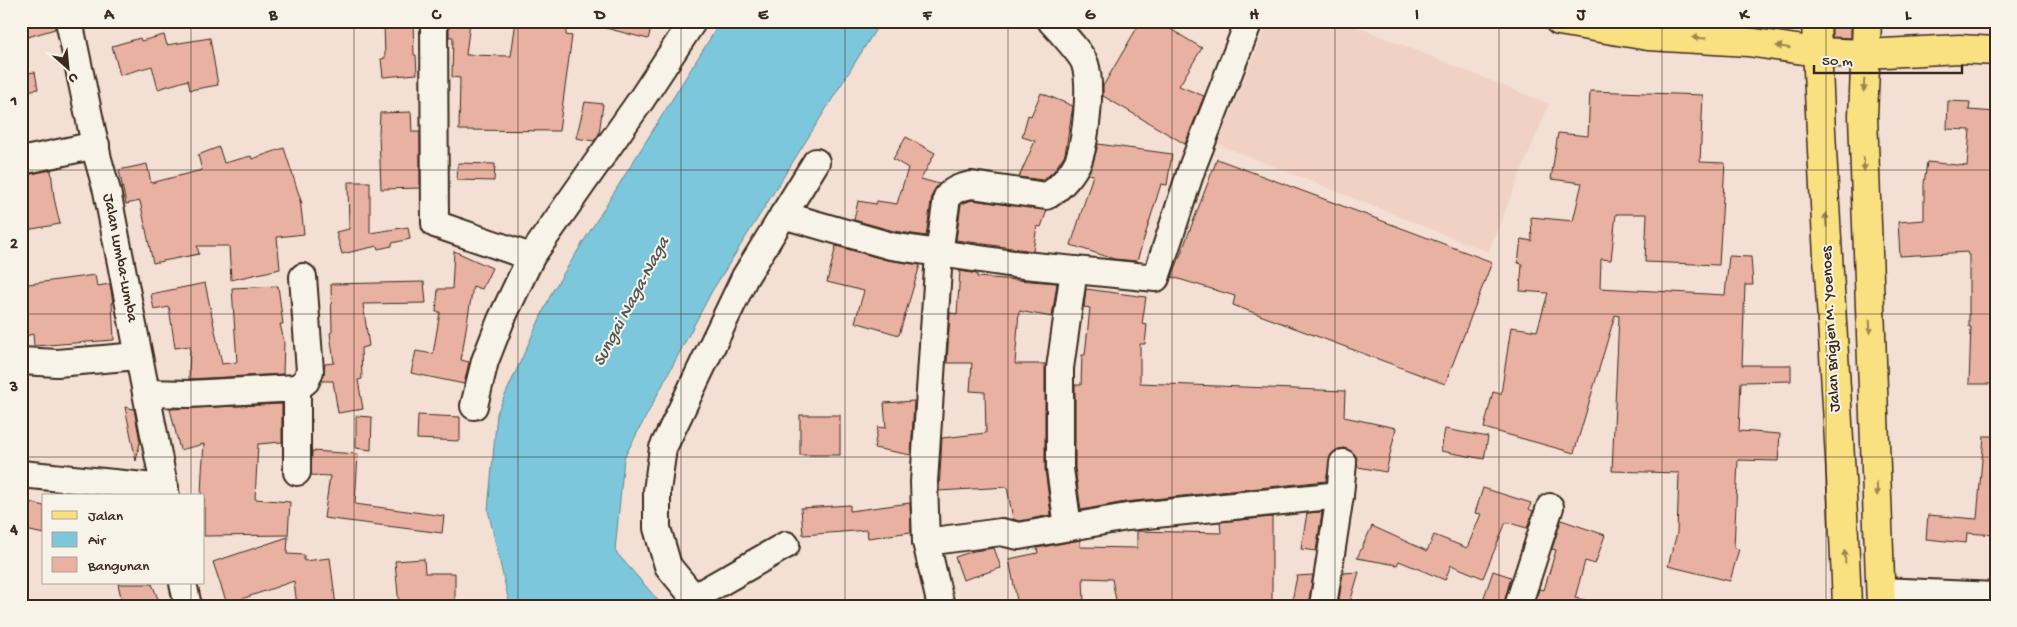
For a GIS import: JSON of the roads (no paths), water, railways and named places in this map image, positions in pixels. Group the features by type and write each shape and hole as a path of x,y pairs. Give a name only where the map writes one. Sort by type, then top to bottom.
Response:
{"main road":[{"path":"1559,21 1648,36 1748,42 1818,52 1866,54 1959,49 1996,51"},
{"name":"Jalan Brigjen M. Yoenoes","path":"1816,21 1818,95 1832,316 1846,606"},
{"path":"1868,21 1862,116 1881,598"}],"street":[{"name":"Jalan Lumba-Lumba","path":"69,21 106,191 165,492"},
{"path":"434,21 435,224 531,256"},
{"path":"474,406 485,361 501,320 531,256 642,100 693,21"},
{"path":"941,606 926,542 924,482 939,254 947,197 951,192 960,188 972,186 1046,196 1060,187 1078,161 1084,138 1089,93 1085,63 1051,21"},
{"path":"783,215 891,246 939,254 1156,278 1193,165 1249,21"},
{"path":"21,161 96,145"},
{"path":"786,545 697,602 668,566 657,528 657,491 662,448 745,277 816,162"},
{"path":"1068,527 1060,469 1060,368 1074,270"},
{"path":"146,393 189,394 297,388 306,381 310,371 303,277"},
{"path":"21,361 57,363 138,356"},
{"path":"297,388 298,472"},
{"path":"1322,606 1340,495 1343,463"},
{"path":"21,474 165,492"},
{"path":"926,542 1001,532 1019,536 1127,517 1340,495"},
{"path":"1518,606 1550,507"},
{"path":"183,584 188,606"},
{"path":"1881,598 1996,596"}],"water":[{"name":"Sungai Naga-Naga","path":"721,21 881,21 712,291 624,458 615,551 663,606 510,606 488,510 497,413 552,292"}]}
